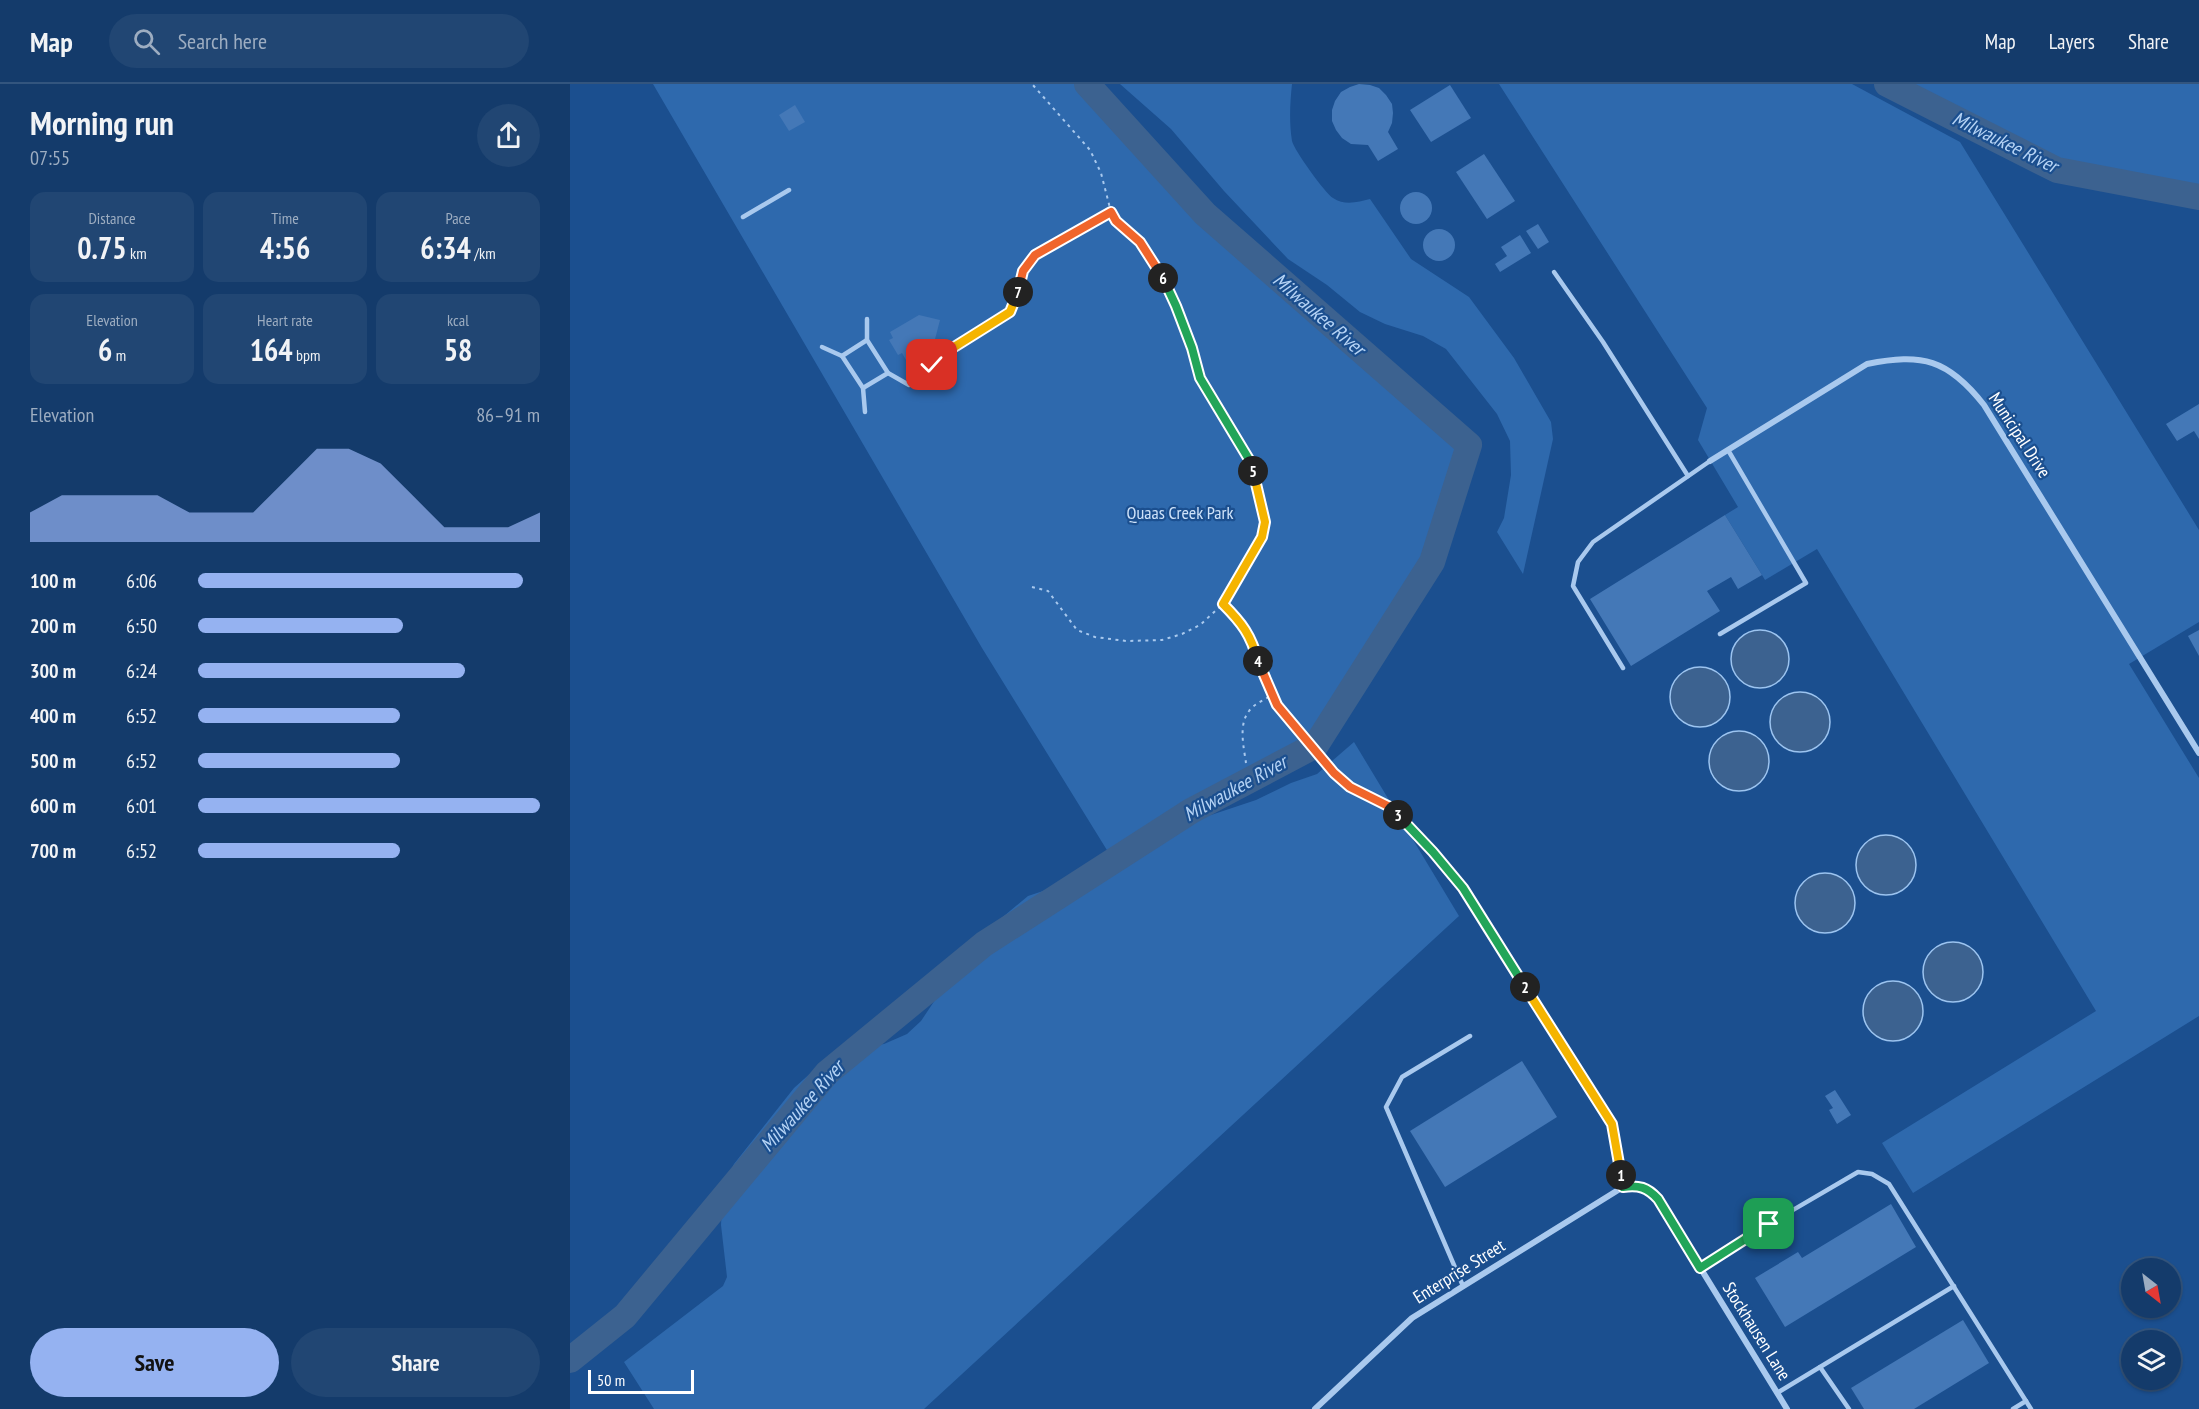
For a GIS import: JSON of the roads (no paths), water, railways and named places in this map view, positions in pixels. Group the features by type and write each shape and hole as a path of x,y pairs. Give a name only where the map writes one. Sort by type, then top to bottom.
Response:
{"street":[{"name":"Municipal Drive","path":"1710,461 1867,364 1894,359 1914,359 1928,361 1949,370 1968,384 1984,405 2199,753"},
{"name":"Enterprise Street","path":"1315,1409 1412,1318 1623,1187 1637,1185"},
{"name":"Stockhausen Lane","path":"1637,1185 1649,1189 1658,1199 1787,1409"}],"lane":[{"path":"743,217 789,190"},
{"path":"1554,272 1603,342 1688,476"},
{"path":"867,319 867,340 888,373 909,385"},
{"path":"842,356 867,340"},
{"path":"822,347 842,356 863,388 865,412"},
{"path":"863,388 888,373"},
{"path":"1720,634 1806,583 1728,450"},
{"path":"1623,668 1573,586 1578,562 1593,542 1710,461"},
{"path":"1463,1286 1386,1107 1402,1077 1470,1036"},
{"path":"1700,1268 1858,1172 1872,1174 1889,1184 2031,1409"},
{"path":"1777,1393 1954,1286"},
{"path":"1820,1367 1849,1409"},
{"path":"2013,1409 2026,1401"}],"waterway":[{"name":"Milwaukee River","path":"570,1360 625,1316 827,1073 984,944 1191,811 1316,745 1432,562 1469,445 1205,214 1087,84"},
{"name":"Milwaukee River","path":"1887,84 2057,170 2199,197"}],"park label":[{"name":"Quaas Creek Park","path":"1180,512"}]}
